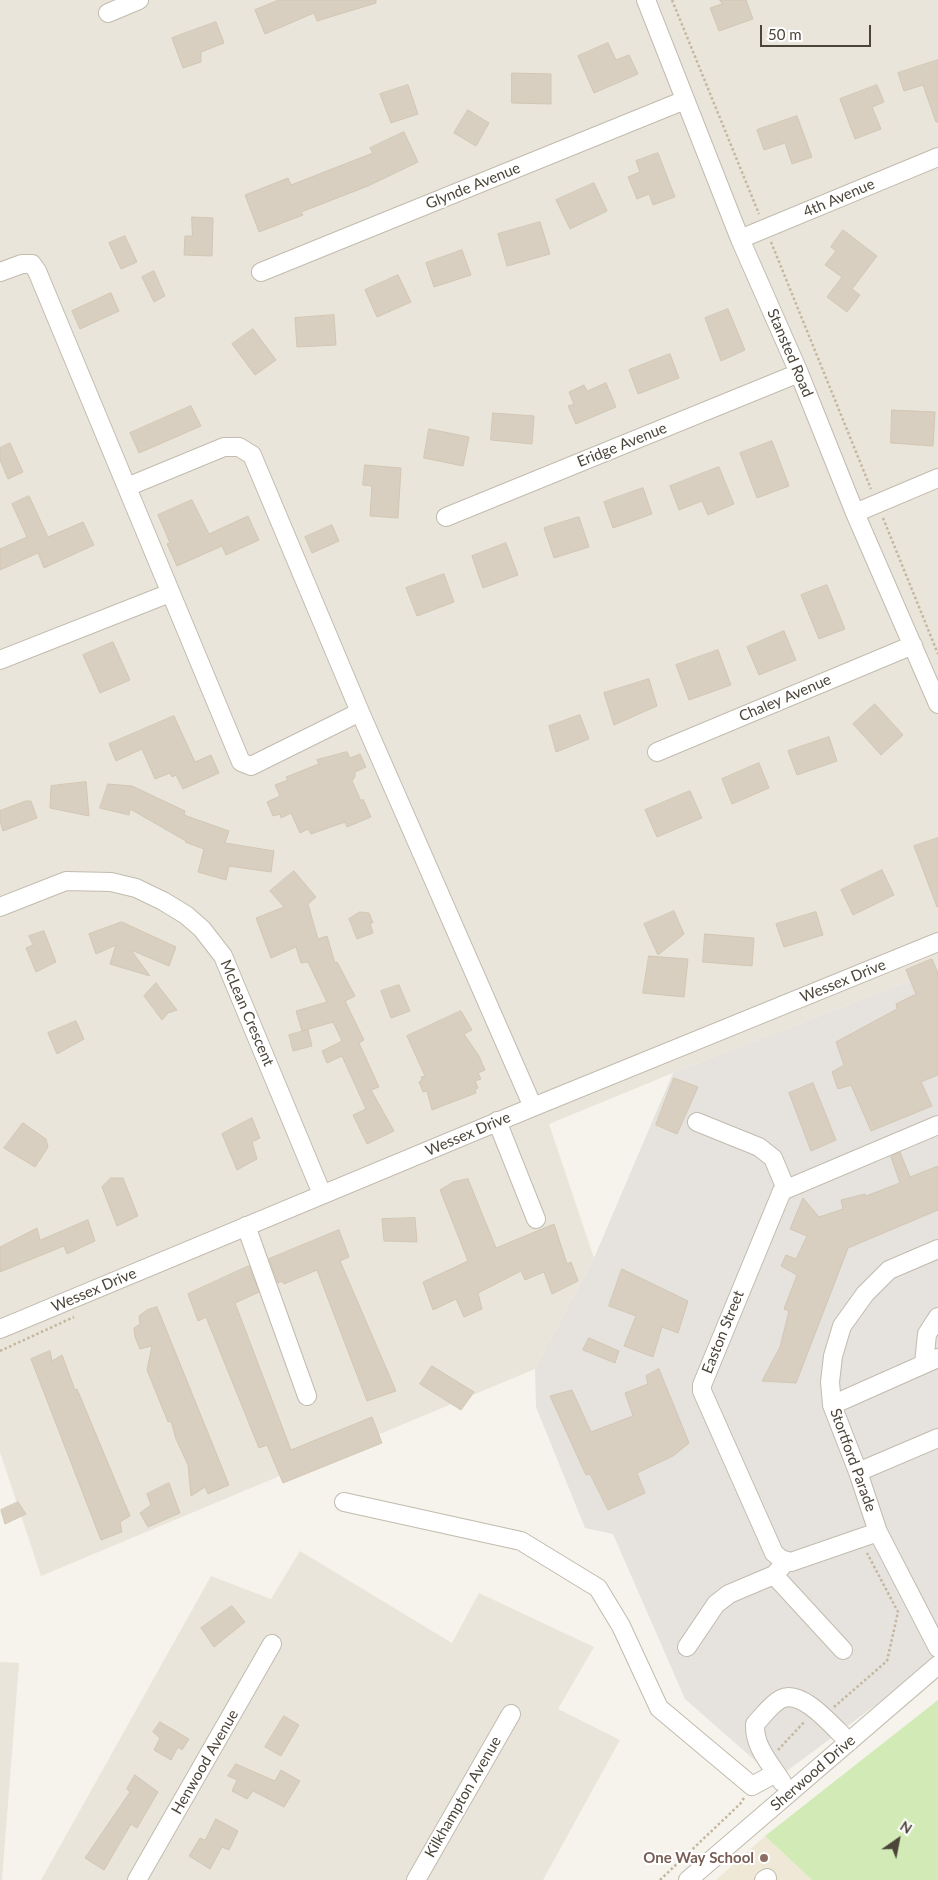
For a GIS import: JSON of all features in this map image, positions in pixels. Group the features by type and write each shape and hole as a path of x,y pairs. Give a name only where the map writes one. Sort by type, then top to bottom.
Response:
{"street":[{"path":"108,13 138,0"},
{"name":"Stansted Road","path":"646,0 740,239 799,373 855,513 938,704"},
{"name":"Glynde Avenue","path":"261,272 685,100"},
{"name":"4th Avenue","path":"740,239 938,156"},
{"path":"0,272 22,264 32,264 37,271 241,762 251,766 360,712"},
{"name":"Eridge Avenue","path":"446,517 799,373"},
{"path":"126,487 224,447 238,447 252,455 360,712 533,1107"},
{"path":"855,513 938,478"},
{"path":"0,660 170,593"},
{"name":"Chaley Avenue","path":"657,752 913,644"},
{"name":"McLean Crescent","path":"0,907 66,881 111,882 136,888 163,901 186,915 202,929 223,956 322,1194"},
{"name":"Wessex Drive","path":"0,1329 497,1121 938,942"},
{"path":"497,1121 536,1219"},
{"path":"697,1122 759,1147 773,1158 786,1188 938,1125"},
{"name":"Easton Street","path":"786,1188 779,1196 701,1387 774,1553 787,1561"},
{"path":"246,1226 307,1396"},
{"name":"Stortford Parade","path":"938,1248 889,1270 865,1294 842,1326 833,1356 830,1382 832,1405 858,1472 878,1532 938,1648"},
{"path":"832,1405 931,1361 928,1334 938,1317"},
{"path":"858,1472 938,1438"},
{"path":"344,1502 521,1541 598,1588 621,1626 659,1708 752,1786 776,1772"},
{"path":"687,1647 716,1604 729,1594 774,1575 787,1561 792,1562 878,1532"},
{"path":"774,1575 843,1650"},
{"name":"Henwood Avenue","path":"137,1880 272,1644"},
{"name":"Sherwood Drive","path":"688,1880 938,1665"},
{"path":"789,1793 757,1743 755,1732 756,1724 780,1699 791,1696 805,1701 849,1742"},
{"name":"Kilkhampton Avenue","path":"416,1880 511,1714"}],"path":[{"path":"672,0 874,496"},
{"path":"882,515 938,654"},
{"path":"660,1880 740,1804 752,1786"}],"shaded area":[{"path":"0,0 938,0 938,970 673,1073 549,1124 594,1258 535,1369 41,1576 0,1452"},
{"path":"938,970 938,1659 776,1779 685,1699 613,1534 585,1528 536,1407 535,1369 594,1258 673,1073"},
{"path":"300,1551 452,1643 479,1593 594,1647 558,1709 620,1740 543,1880 41,1880 211,1576 271,1599"},
{"path":"0,1662 19,1663 2,1880 0,1880"},
{"name":"One Way School","path":"765,1836 812,1880 716,1880"}],"green space":[{"path":"938,1700 938,1880 812,1880 765,1836"}],"building":[{"path":"279,0 376,0 376,3 317,21 314,13 265,34 255,10"},
{"path":"720,0 746,0 753,19 719,31 710,8 722,4"},
{"path":"216,22 224,43 201,52 201,62 183,68 172,38"},
{"path":"608,43 616,60 629,55 638,74 594,93 578,56"},
{"path":"938,60 938,122 936,122 923,85 904,91 898,73"},
{"path":"512,73 551,74 551,104 512,103"},
{"path":"408,85 418,114 391,123 380,94"},
{"path":"877,85 884,102 872,107 881,129 855,139 840,99"},
{"path":"468,110 489,123 476,146 454,133"},
{"path":"797,116 812,157 792,164 785,143 764,150 757,130"},
{"path":"404,132 418,162 368,186 301,212 303,215 259,232 245,195 288,178 291,185 373,153 370,148"},
{"path":"658,153 675,197 653,205 649,194 637,199 628,177 640,172 636,161"},
{"path":"594,183 607,211 570,229 556,200"},
{"path":"192,217 213,218 212,256 184,255 185,236 192,236"},
{"path":"540,222 550,254 507,266 498,234"},
{"path":"843,230 877,256 852,289 860,295 847,312 827,297 842,277 825,265 836,251 831,247"},
{"path":"125,236 137,262 121,269 109,243"},
{"path":"462,250 471,275 434,287 426,263"},
{"path":"154,271 165,296 154,302 142,277"},
{"path":"398,275 411,302 377,317 365,290"},
{"path":"111,293 119,311 80,329 72,311"},
{"path":"728,309 745,350 721,361 705,318"},
{"path":"334,315 336,345 297,347 295,318"},
{"path":"253,329 276,360 255,375 232,344"},
{"path":"670,354 679,378 638,394 629,370"},
{"path":"606,383 616,407 576,424 568,406 574,404 569,392 584,385 587,391"},
{"path":"191,406 201,426 139,453 130,433"},
{"path":"892,410 935,412 933,446 891,443"},
{"path":"493,413 534,416 532,444 491,440"},
{"path":"429,429 469,437 463,466 424,458"},
{"path":"772,441 789,486 757,498 740,453"},
{"path":"10,443 23,472 8,479 0,460 0,448"},
{"path":"365,465 401,468 398,518 370,516 372,486 363,485"},
{"path":"719,467 734,504 708,515 702,501 679,510 670,486"},
{"path":"643,488 652,514 613,528 604,502"},
{"path":"29,496 48,537 83,522 94,545 44,568 38,553 0,570 0,549 27,537 12,504"},
{"path":"192,500 209,534 248,516 259,540 226,555 222,546 177,566 167,544 170,543 158,515"},
{"path":"579,517 589,547 554,558 544,528"},
{"path":"332,525 339,541 312,553 305,537"},
{"path":"506,543 518,575 483,588 472,556"},
{"path":"444,574 454,602 417,616 406,588"},
{"path":"827,585 845,629 819,639 801,595"},
{"path":"784,631 796,660 759,675 747,647"},
{"path":"113,642 130,680 100,693 83,655"},
{"path":"718,650 731,685 689,700 676,665"},
{"path":"649,679 657,706 614,725 604,693"},
{"path":"875,704 903,735 881,755 853,724"},
{"path":"580,715 589,739 556,752 549,726"},
{"path":"174,716 195,762 211,755 219,773 183,789 176,775 172,777 170,773 155,779 142,749 116,761 109,744"},
{"path":"829,737 837,761 797,775 788,751"},
{"path":"347,752 350,758 360,754 366,767 355,772 355,777 352,781 371,817 347,827 345,822 311,834 308,829 300,833 291,813 281,818 280,814 273,816 267,802 280,796 275,785 288,780 286,777 319,764 317,760"},
{"path":"759,763 769,788 732,804 722,779"},
{"path":"86,782 89,816 50,808 51,786"},
{"path":"108,784 132,786 185,811 184,815 229,831 225,843 274,851 271,872 229,866 226,880 198,872 204,849 185,842 130,809 129,815 100,808"},
{"path":"690,791 702,818 657,837 645,810"},
{"path":"26,801 31,801 37,818 3,831 0,811"},
{"path":"938,838 938,906 937,907 914,846"},
{"path":"882,870 894,895 853,915 841,890"},
{"path":"294,871 316,897 308,904 318,939 327,936 335,963 337,962 355,996 345,1001 364,1040 359,1043 379,1087 371,1090 394,1131 367,1144 353,1115 366,1109 342,1056 327,1063 322,1051 342,1041 333,1022 302,1031 296,1011 327,1002 308,962 301,963 296,947 271,958 256,918 284,907 270,891"},
{"path":"674,911 684,934 658,955 644,924"},
{"path":"360,912 369,913 373,923 370,923 373,933 357,939 349,919"},
{"path":"816,912 823,935 784,947 776,924"},
{"path":"122,922 176,947 169,966 131,950 150,976 110,964 116,945 96,954 89,934"},
{"path":"44,931 56,962 36,972 26,948 33,945 29,936"},
{"path":"705,934 754,938 752,966 703,962"},
{"path":"649,956 688,959 684,997 643,993"},
{"path":"932,959 938,973 938,1075 921,1082 932,1106 871,1131 851,1085 838,1089 832,1072 844,1065 836,1042 897,1009 896,1004 916,994 906,970"},
{"path":"156,983 177,1010 168,1013 162,1020 144,996"},
{"path":"399,985 410,1011 391,1018 381,991"},
{"path":"461,1011 472,1030 464,1034 479,1056 485,1070 478,1073 481,1079 475,1081 478,1088 475,1090 476,1093 432,1110 427,1091 423,1092 419,1082 422,1080 421,1077 425,1076 407,1036"},
{"path":"76,1021 84,1039 57,1054 48,1033"},
{"path":"308,1030 312,1046 293,1051 289,1035"},
{"path":"674,1078 698,1087 677,1134 656,1125"},
{"path":"813,1083 836,1140 811,1151 789,1093"},
{"path":"252,1118 260,1138 252,1142 257,1159 237,1170 222,1134"},
{"path":"23,1123 46,1139 48,1147 35,1167 4,1148"},
{"path":"900,1152 910,1177 938,1166 938,1210 848,1248 796,1383 762,1381 780,1347 789,1311 784,1309 797,1275 781,1266 786,1255 796,1259 807,1236 790,1229 803,1198 819,1217 843,1209 841,1200 865,1194 866,1196 900,1183 891,1157"},
{"path":"111,1178 123,1178 138,1216 117,1226 102,1187"},
{"path":"468,1179 496,1248 554,1224 567,1264 571,1262 578,1281 552,1294 544,1272 525,1280 521,1271 478,1293 482,1309 464,1317 456,1299 433,1310 423,1282 468,1261 440,1190 453,1182"},
{"path":"415,1218 417,1242 384,1241 382,1219"},
{"path":"88,1220 95,1241 67,1254 64,1246 0,1272 0,1247 37,1228 40,1240"},
{"path":"339,1230 349,1257 340,1261 396,1391 367,1401 317,1270 284,1284 282,1281 278,1283 269,1259"},
{"path":"249,1266 259,1292 235,1303 291,1450 372,1417 382,1443 283,1483 267,1445 259,1448 206,1317 198,1321 188,1294"},
{"path":"622,1269 688,1301 678,1333 662,1327 653,1357 624,1346 636,1316 609,1306"},
{"path":"157,1307 229,1485 208,1494 205,1487 191,1496 188,1465 176,1439 171,1421 168,1422 147,1370 152,1346 140,1349 135,1337 134,1328 140,1324 139,1316 147,1310"},
{"path":"589,1338 619,1351 615,1363 583,1350"},
{"path":"50,1351 52,1361 62,1355 75,1390 77,1389 130,1516 120,1522 122,1532 101,1540 31,1359"},
{"path":"432,1366 474,1392 461,1410 420,1384"},
{"path":"659,1369 689,1443 673,1456 637,1473 645,1493 608,1510 590,1474 586,1475 550,1396 572,1390 591,1432 633,1416 625,1393 648,1384 646,1376"},
{"path":"169,1483 180,1513 148,1527 140,1513 151,1505 147,1494"},
{"path":"18,1502 26,1514 5,1524 1,1510"},
{"path":"232,1606 245,1622 214,1647 201,1628"},
{"path":"284,1716 299,1725 281,1756 265,1747"},
{"path":"160,1722 189,1739 182,1750 178,1747 171,1760 154,1750 160,1738 153,1732"},
{"path":"236,1764 275,1781 281,1770 300,1781 284,1807 253,1791 247,1799 232,1791 237,1780 228,1776"},
{"path":"135,1775 158,1792 137,1828 131,1824 104,1870 85,1858 130,1792 127,1789"},
{"path":"216,1819 238,1831 229,1850 222,1847 210,1869 189,1856 200,1838 205,1840"}],"place":[{"name":"One Way School","path":"764,1858"}]}
